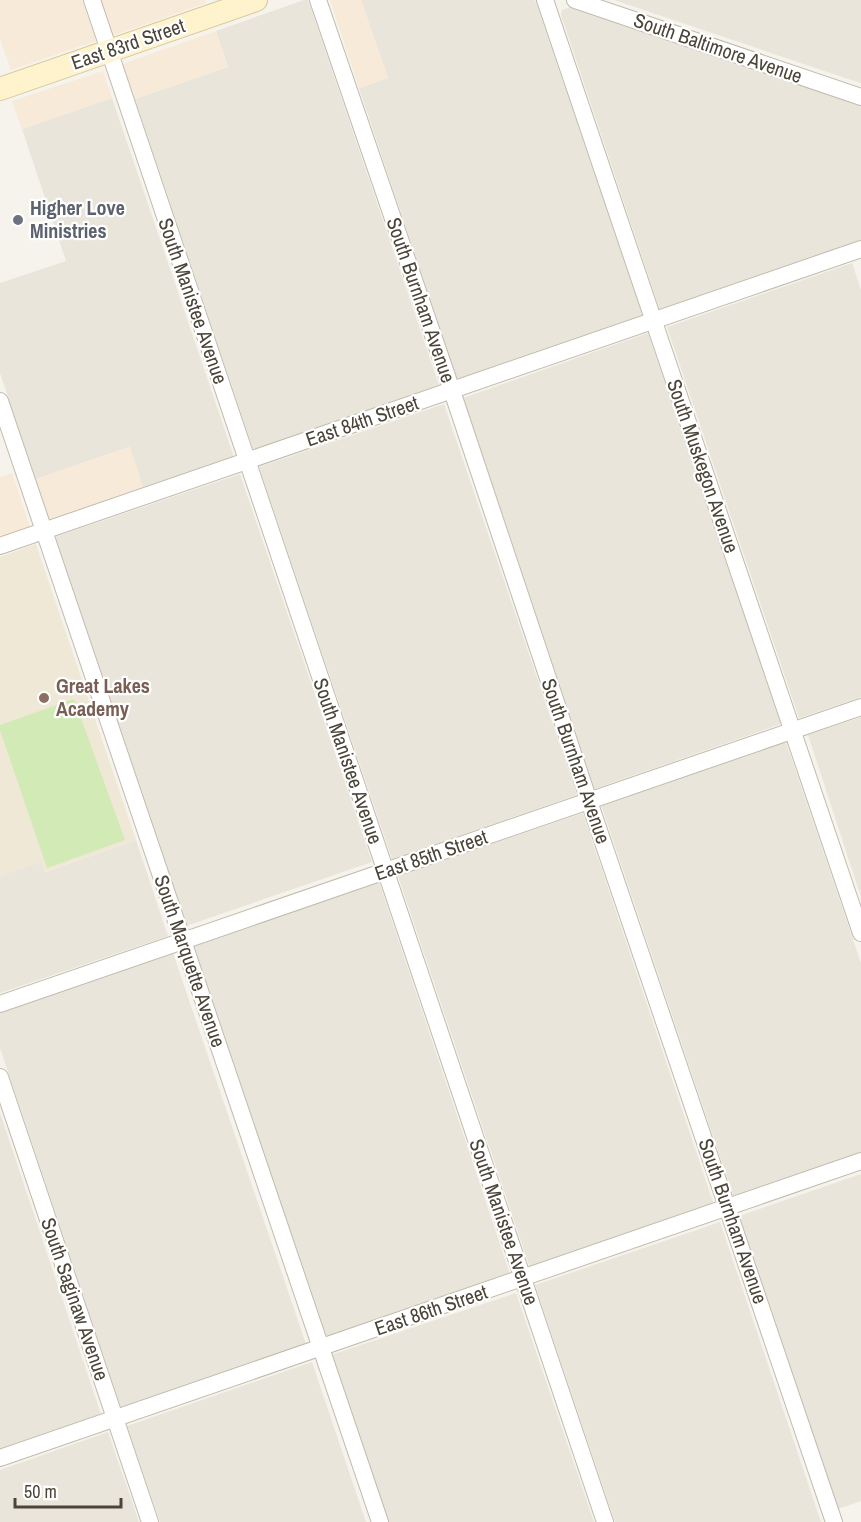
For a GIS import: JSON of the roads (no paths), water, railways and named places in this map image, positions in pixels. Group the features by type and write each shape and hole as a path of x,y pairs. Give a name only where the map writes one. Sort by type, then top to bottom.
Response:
{"main road":[{"name":"East 83rd Street","path":"0,89 256,0"}],"street":[{"name":"South Manistee Avenue","path":"92,0 605,1522"},
{"name":"South Burnham Avenue","path":"318,0 834,1522"},
{"name":"South Muskegon Avenue","path":"545,0 861,933"},
{"name":"South Baltimore Avenue","path":"575,0 861,97"},
{"name":"East 84th Street","path":"0,546 654,320 860,254"},
{"name":"South Marquette Avenue","path":"0,401 380,1522"},
{"name":"East 85th Street","path":"0,1004 861,707"},
{"name":"South Saginaw Avenue","path":"0,1077 150,1522"},
{"name":"East 86th Street","path":"0,1458 861,1161"}],"place":[{"name":"Higher Love Ministries","path":"18,220"},
{"name":"Great Lakes Academy","path":"44,698"}]}
